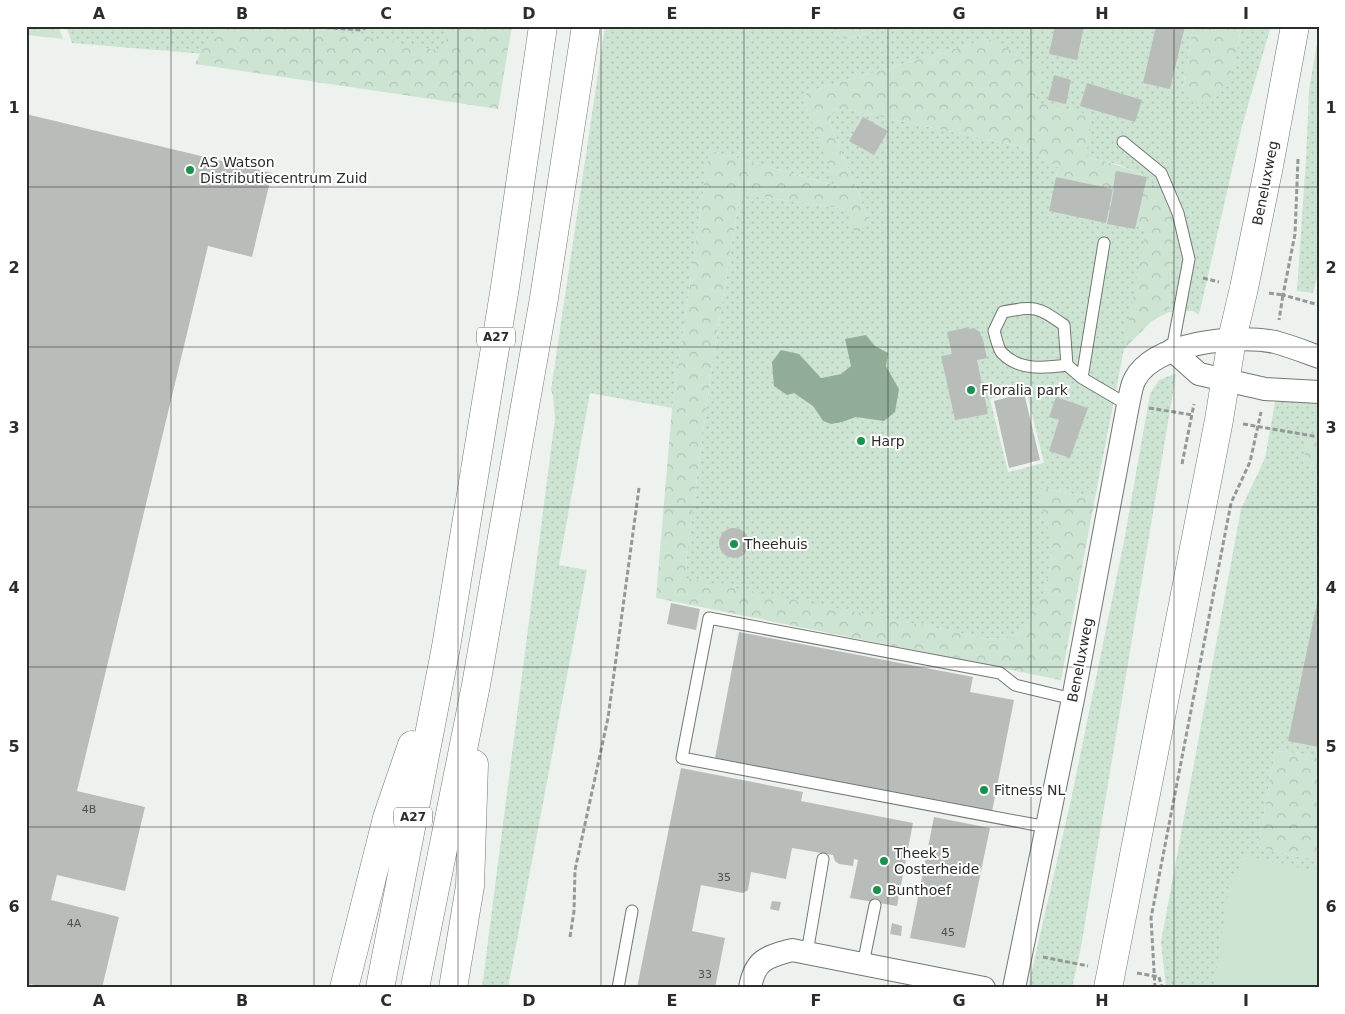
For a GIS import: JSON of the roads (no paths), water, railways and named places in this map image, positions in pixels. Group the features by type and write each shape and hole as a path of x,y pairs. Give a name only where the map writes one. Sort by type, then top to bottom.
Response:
{"main road":[{"name":"A27","path":"380,988 446,647 504,288 543,26"},
{"name":"A27","path":"415,988 476,685 544,298 586,26"},
{"name":"Beneluxweg","path":"1108,988 1219,420 1232,338 1269,166 1295,26"},
{"name":"A27","path":"344,988 387,818 446,647"},
{"name":"A27","path":"453,988 470,886 476,685"}],"street":[{"name":"Beneluxweg","path":"1014,988 1073,699 1134,380 1145,366 1172,350 1232,338"},
{"path":"1232,338 1275,342 1319,357"},
{"path":"1172,350 1200,374 1265,389 1319,392"},
{"path":"750,988 751,979 757,966 768,957 792,950 984,988"}],"lane":[{"path":"1123,142 1161,173 1178,212 1189,259 1172,350"},
{"path":"1082,378 1104,243"},
{"path":"1067,366 1064,325 1044,312 1030,307 1003,312 994,331 1001,353 1020,366 1045,368 1067,366 1082,378 1128,405"},
{"path":"1047,827 682,758 709,618 1000,673 1015,685 1073,699"},
{"path":"807,953 823,859"},
{"path":"863,964 875,904"},
{"path":"618,988 632,911"}],"place":[{"name":"AS Watson Distributiecentrum Zuid","path":"190,170"},
{"name":"Floralia park","path":"971,390"},
{"name":"Harp","path":"861,441"},
{"name":"Theehuis","path":"734,544"},
{"name":"Fitness NL","path":"984,790"},
{"name":"Theek 5 Oosterheide","path":"884,861"},
{"name":"Bunthoef","path":"877,890"}]}
